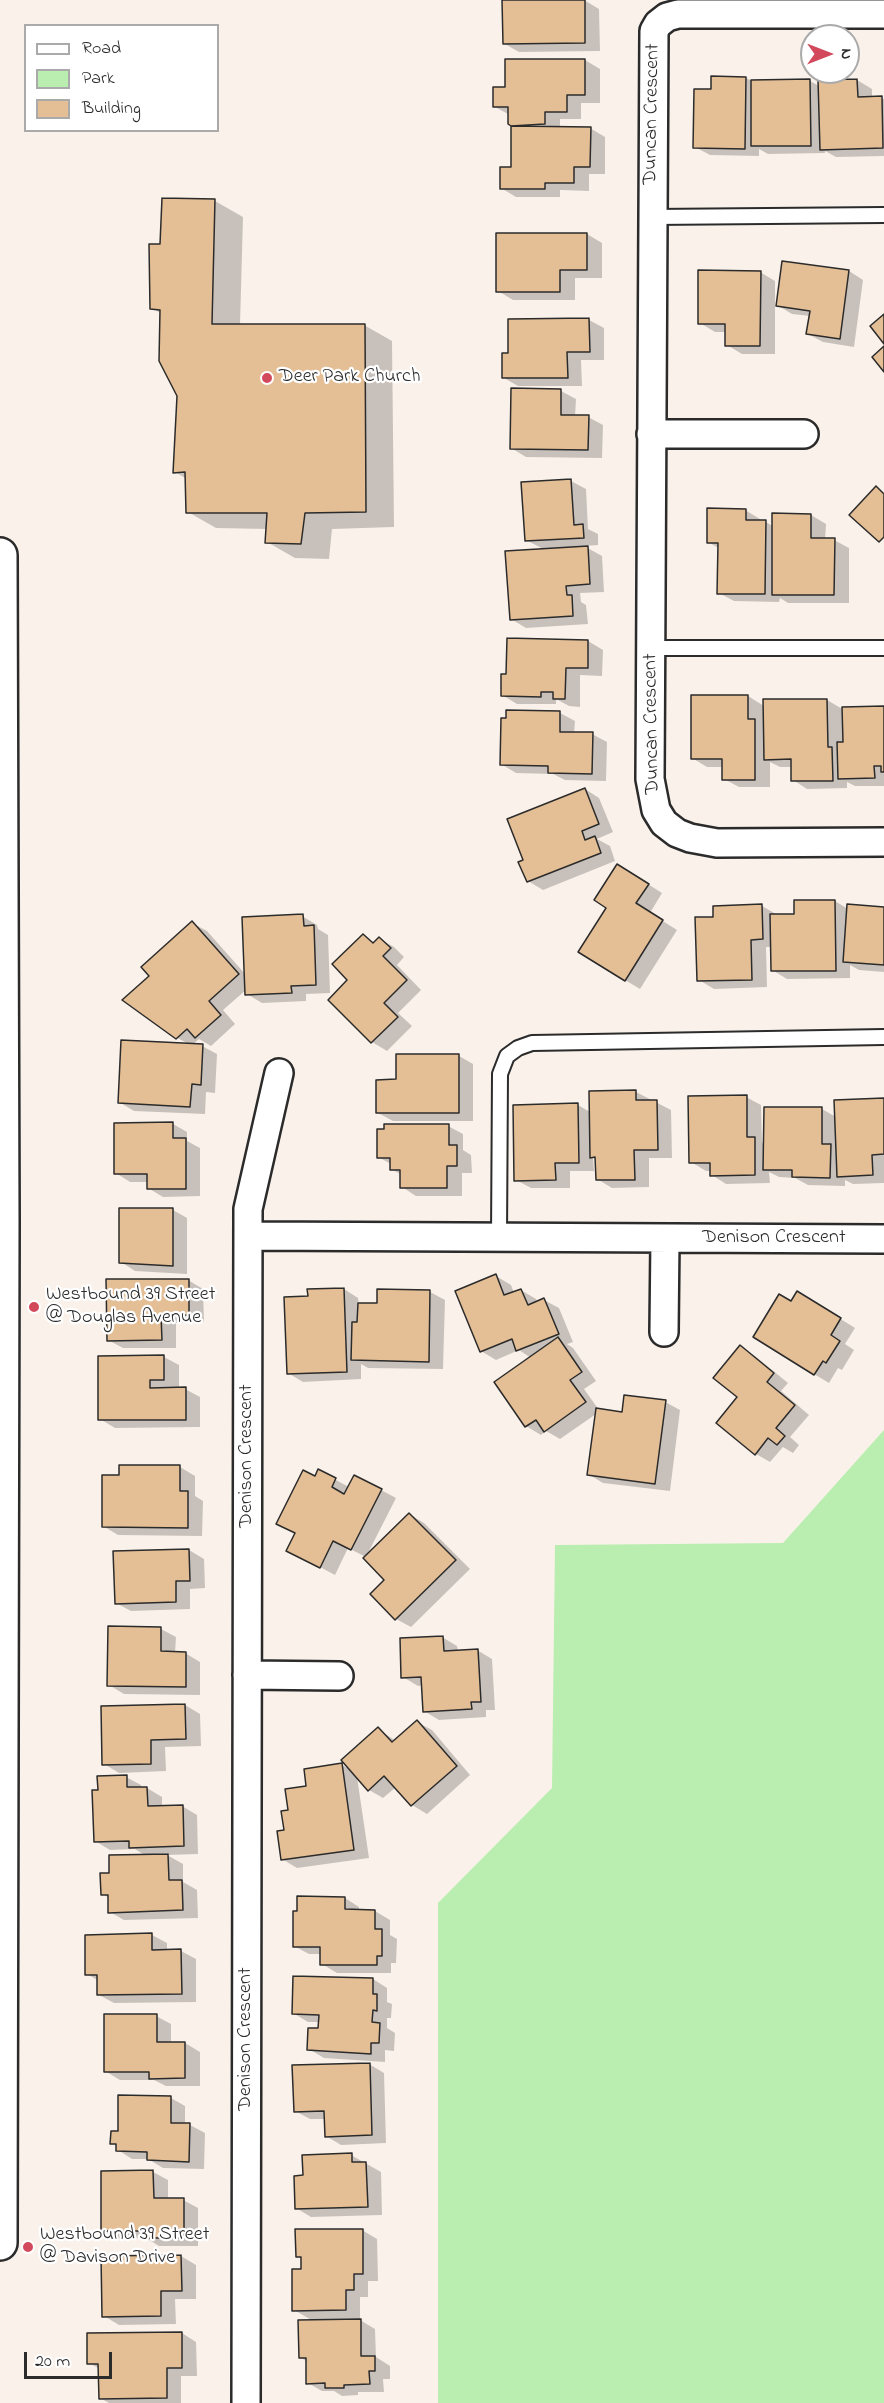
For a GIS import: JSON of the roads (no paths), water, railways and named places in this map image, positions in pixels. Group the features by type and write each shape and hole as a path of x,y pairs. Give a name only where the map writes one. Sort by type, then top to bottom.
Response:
{"street":[{"name":"Duncan Crescent","path":"884,14 678,14 667,17 658,24 654,31 650,779 656,810 664,823 677,833 690,838 717,843 884,842"},
{"path":"651,434 804,434"},
{"path":"0,555 0,2243"},
{"name":"Denison Crescent","path":"246,2403 248,1209 279,1073"},
{"name":"Denison Crescent","path":"248,1236 884,1239"},
{"path":"664,1332 665,1239"},
{"path":"247,1675 339,1676"}],"lane":[{"path":"652,218 884,215"},
{"path":"652,648 884,648"},
{"path":"499,1237 500,1074 507,1056 518,1048 532,1042 884,1037"}],"place":[{"name":"Deer Park Church","path":"267,378"},
{"name":"Westbound 39 Street @ Douglas Avenue","path":"34,1307"},
{"name":"Westbound 39 Street @ Davison Drive","path":"28,2247"}]}
